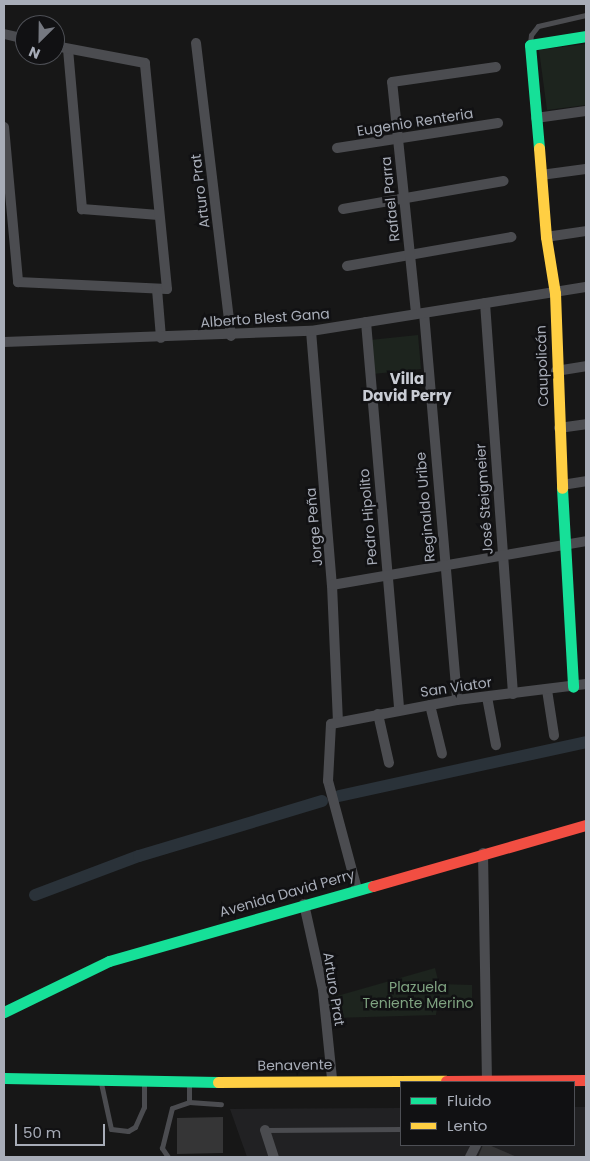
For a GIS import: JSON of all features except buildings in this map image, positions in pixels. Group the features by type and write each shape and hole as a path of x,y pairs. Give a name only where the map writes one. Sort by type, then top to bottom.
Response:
{"main road":[{"path":"530,45 586,36"},
{"name":"Caupolicán","path":"530,45 546,237 555,293 556,371 573,687"},
{"name":"Avenida David Perry","path":"4,1012 109,961 357,888 586,825"},
{"name":"Benavente","path":"4,1078 189,1082 586,1080"}],"street":[{"name":"Arturo Prat","path":"196,43 231,336"},
{"path":"4,127 18,282 167,289 145,63 65,48"},
{"path":"68,49 82,209 159,215"},
{"name":"Rafael Parra","path":"420,313 410,255 392,82 496,67"},
{"path":"536,118 586,111"},
{"name":"Eugenio Renteria","path":"337,148 498,123"},
{"path":"541,175 586,168"},
{"path":"343,209 504,181"},
{"path":"546,237 586,231"},
{"path":"348,266 511,238"},
{"name":"Alberto Blest Gana","path":"4,342 231,336 311,331 586,287"},
{"path":"157,289 161,338"},
{"name":"José Steigmeier","path":"485,303 501,556 513,694"},
{"name":"Reginaldo Uribe","path":"420,313 456,700"},
{"name":"Pedro Hipolito","path":"366,322 386,576 399,710"},
{"name":"Jorge Peña","path":"311,331 332,585 335,722 328,781 357,888"},
{"path":"556,371 586,366"},
{"path":"559,428 586,424"},
{"path":"562,485 586,481"},
{"path":"332,585 586,541"},
{"name":"San Viator","path":"335,722 456,700 586,684"},
{"path":"547,690 554,735"},
{"path":"487,696 496,745"},
{"path":"430,705 442,754"},
{"path":"378,714 389,763"},
{"path":"483,853 487,1081"},
{"name":"Arturo Prat","path":"304,904 323,990 332,1080"},
{"path":"265,1130 274,1157"}],"lane":[{"path":"530,45 530,36 538,26 586,14"},
{"path":"100,1080 111,1129 121,1131 135,1127 144,1107 144,1081"},
{"path":"189,1082 189,1102"},
{"path":"168,1157 162,1148 169,1113 172,1108 189,1102 221,1104"},
{"path":"265,1130 400,1128"}],"shaded area":[{"path":"575,1107 586,1107 586,1157 247,1157 230,1109 400,1108 400,1146 575,1146"}],"green space":[{"path":"586,44 586,105 547,110 539,50"},
{"path":"418,335 421,369 373,374 370,340"},
{"name":"Plazuela Teniente Merino","path":"435,968 439,984 472,985 472,1005 437,1007 436,1015 333,1018 330,998"}],"waterway":[{"path":"339,796 586,742"},
{"path":"35,895 139,856 322,801"}],"traffic: fast":[{"path":"539,148 530,45 586,36"},
{"path":"562,488 573,687"},
{"path":"4,1012 109,961 373,886"},
{"path":"4,1078 218,1082"}],"traffic: slow":[{"path":"539,148 546,237 555,293 562,488"},
{"path":"218,1082 400,1081"}],"traffic: jam":[{"path":"373,886 586,825"},
{"path":"446,1081 586,1080"}],"district":[{"name":"Villa David Perry","path":"407,386"}]}
